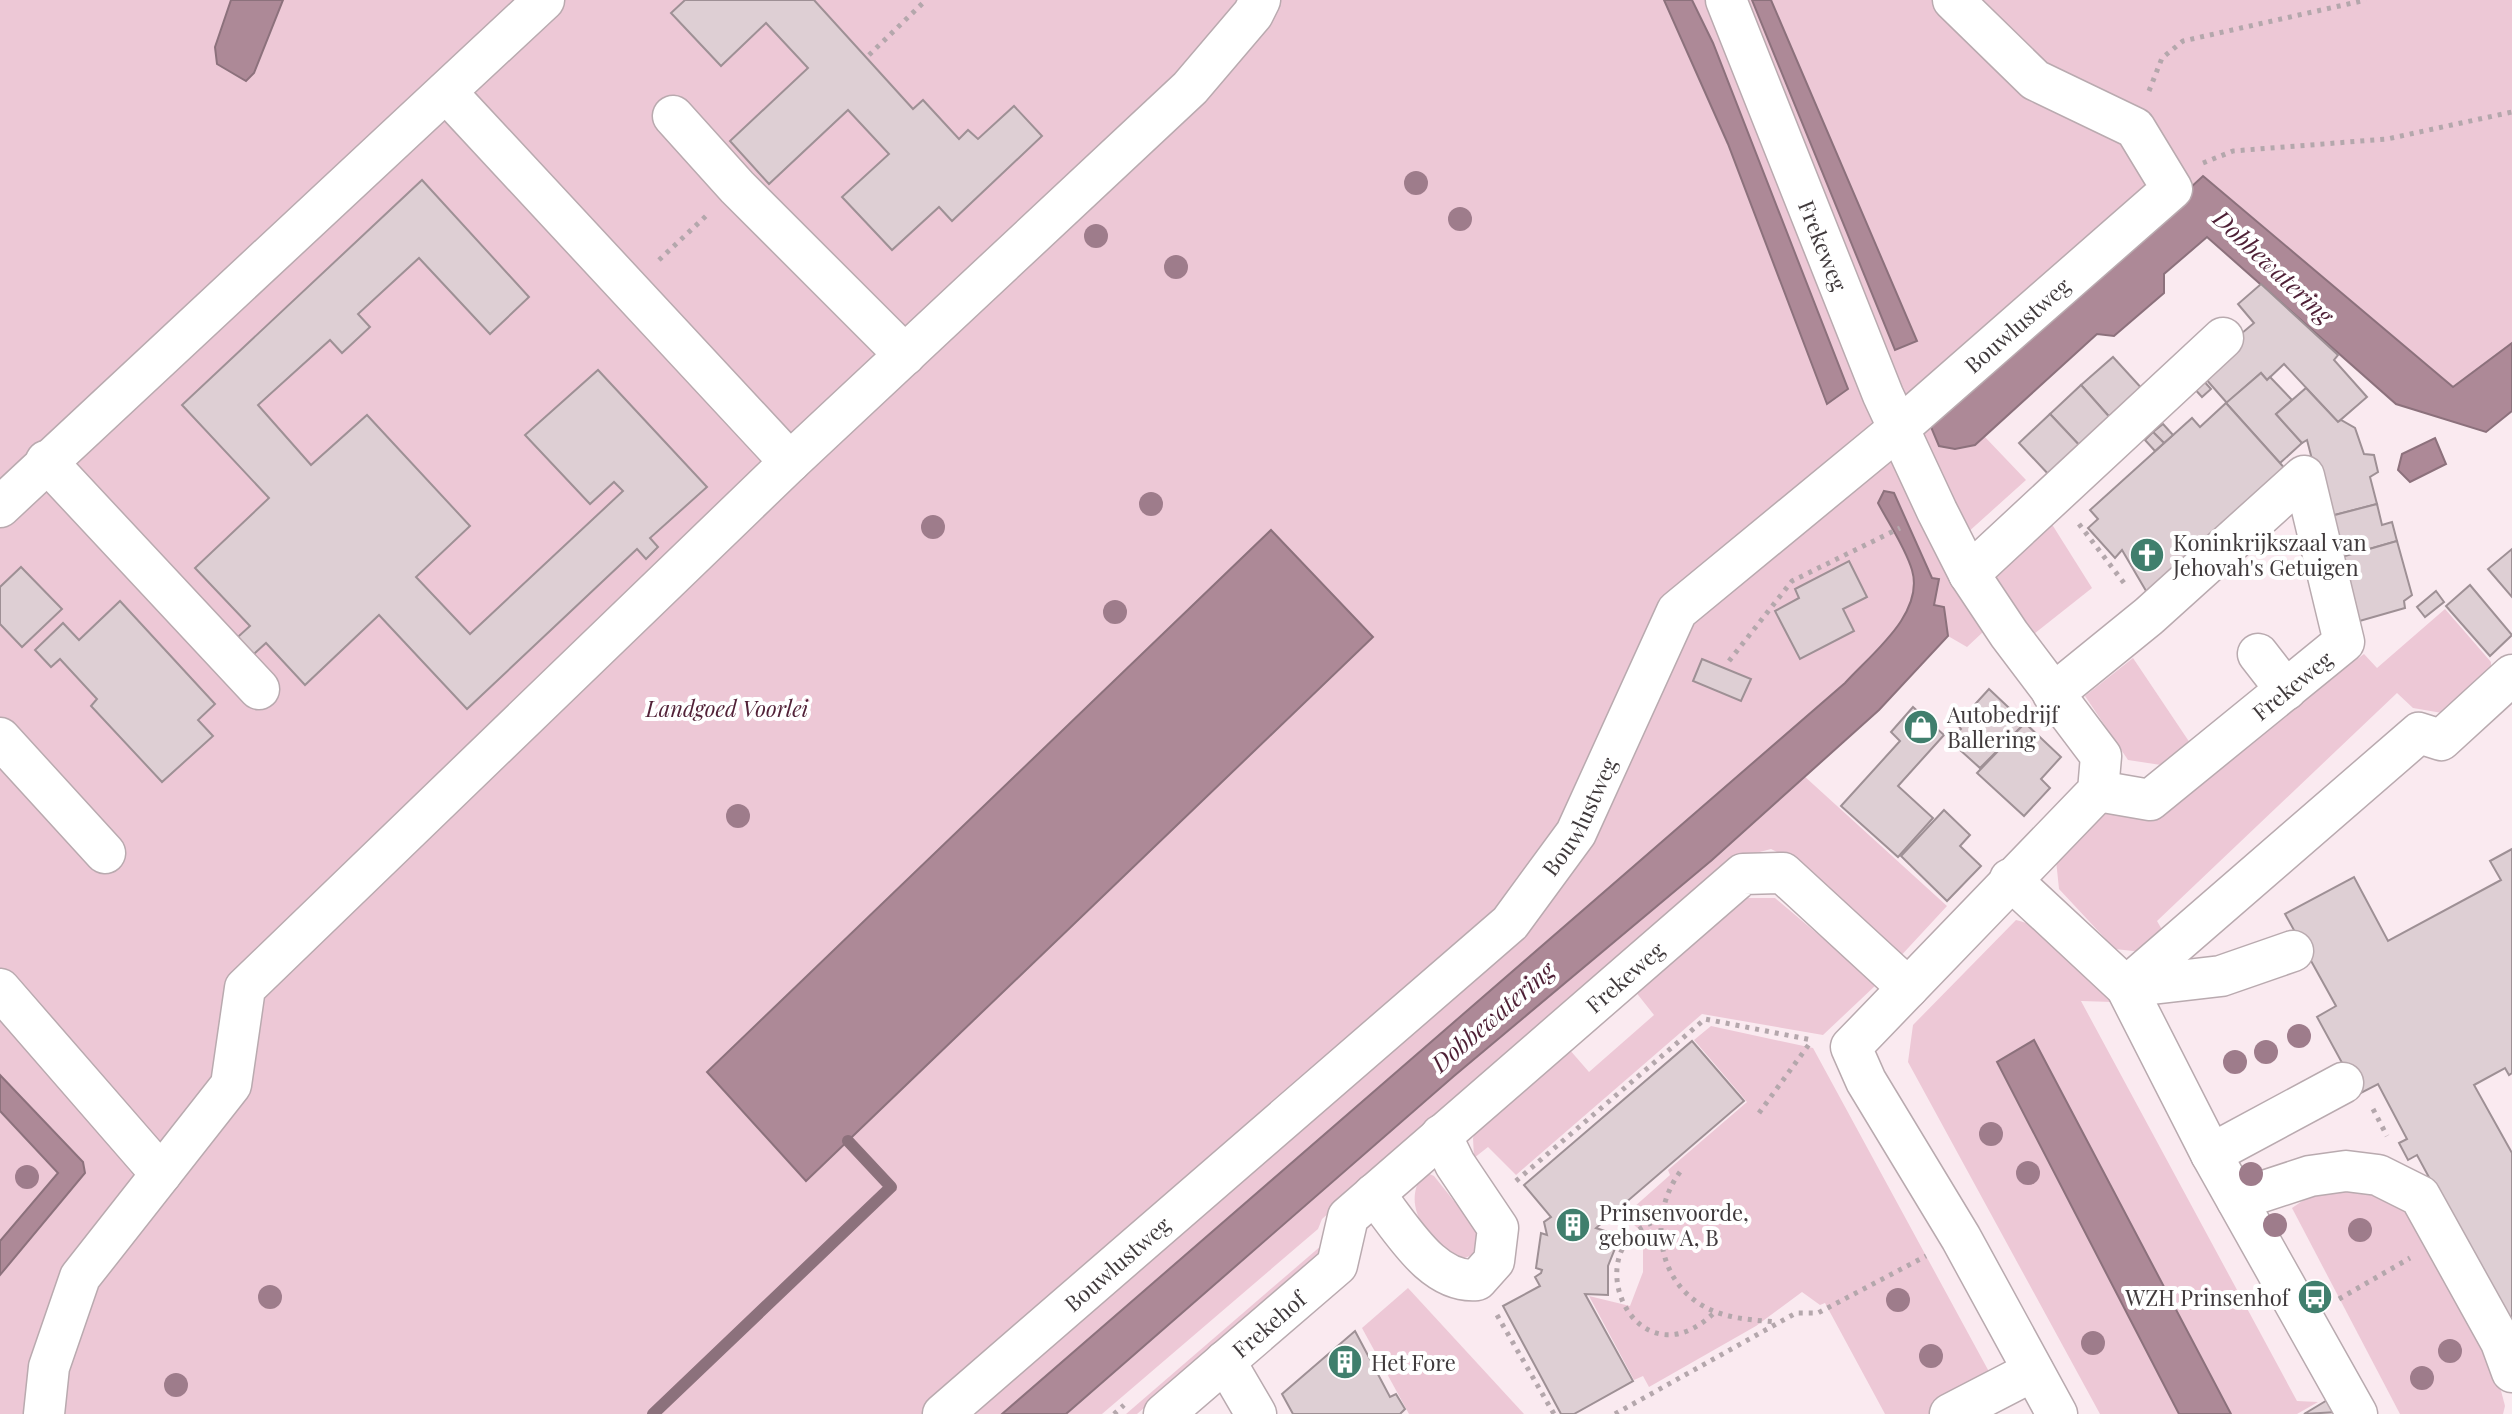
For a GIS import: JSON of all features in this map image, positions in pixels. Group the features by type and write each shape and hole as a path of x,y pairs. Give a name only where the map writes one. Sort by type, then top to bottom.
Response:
{"street":[{"path":"0,507 544,0"},
{"path":"44,1414 49,1367 80,1277 231,1085 245,988 790,462 1190,88 1253,14 1260,0"},
{"name":"Frekeweg","path":"1726,0 1898,429 1969,574 2053,694 2101,756 2098,791 2150,800 2344,642 2304,476 2149,616 2053,694"},
{"path":"1953,0 2035,80 2135,128 2172,189"},
{"path":"446,92 790,462"},
{"path":"673,116 737,187 905,355"},
{"name":"Bouwlustweg","path":"943,1414 1510,923 1576,833 1677,611 1898,429 2172,189"},
{"path":"1969,574 2223,338"},
{"path":"46,461 259,689"},
{"path":"2258,654 2286,690"},
{"path":"2126,987 2419,733 2441,740 2512,675"},
{"path":"0,738 105,853"},
{"path":"2057,1414 1961,1238 1866,1081 1832,1043 1908,988 2098,791"},
{"name":"Frekeweg","path":"1361,1205 1743,874 1783,873 1908,988"},
{"path":"2010,879 2126,987 2211,1154 2357,1414"},
{"path":"2126,987 2221,976 2293,951"},
{"path":"0,989 161,1174"},
{"path":"2211,1154 2343,1083"},
{"path":"1361,1205 1436,1268 1459,1281 1477,1280 1494,1261 1499,1243 1498,1228 1455,1164 1441,1135"},
{"path":"2237,1200 2310,1176 2346,1171 2378,1175 2420,1196 2501,1342 2512,1372"},
{"name":"Frekehof","path":"1164,1414 1337,1265 1361,1205"},
{"path":"1225,1361 1256,1414"},
{"path":"1950,1414 2033,1371"}],"path":[{"path":"869,55 926,0"},
{"path":"2135,128 2162,58 2183,41 2366,0"},
{"path":"2172,189 2199,165 2233,151 2387,139 2512,112"},
{"path":"628,288 737,187"},
{"path":"2071,514 2149,616"},
{"path":"1729,661 1792,581 1890,533"},
{"path":"1485,1208 1705,1019 1832,1043"},
{"path":"1759,1113 1832,1043"},
{"path":"2343,1083 2356,1105 2368,1099 2395,1152 2383,1158 2378,1175"},
{"path":"1680,1172 1668,1188 1661,1220 1665,1261 1675,1281 1687,1295 1716,1311 1778,1322"},
{"path":"1661,1220 1649,1223 1625,1248 1617,1268 1615,1288 1621,1306 1646,1327 1665,1334 1687,1332 1702,1325 1716,1311"},
{"path":"1615,1414 1778,1322 1796,1313 1818,1313 1961,1238"},
{"path":"2303,1319 2444,1239"},
{"path":"1477,1280 1554,1414"}],"green space":[{"name":"Landgoed Voorlei","path":"0,0 2512,0 2512,343 2453,387 2203,176 1975,445 1984,436 2026,480 1966,534 1983,632 1967,647 1948,636 1944,607 1934,605 1932,578 1894,493 1878,503 1906,553 1914,586 1903,618 1881,647 1845,683 1002,1414 0,1414"},
{"path":"2048,518 2092,588 2029,638 1988,571"},
{"path":"2445,609 2491,662 2491,670 2442,713 2413,708 2397,693 2157,921 2168,940 2142,952 2115,949 2059,889 2056,860 2102,806 2212,766 2364,654 2377,668"},
{"path":"2133,658 2190,743 2161,765 2128,760 2085,696"},
{"path":"1803,775 1947,906 1897,960 1789,858 1771,849 1737,858 1322,1219 1318,1229 1102,1414 1066,1414 1454,1076 1712,860"},
{"path":"1748,898 1775,898 1877,984 1823,1035 1702,1014 1516,1175 1488,1147 1474,1158 1473,1138 1478,1127 1569,1049 1589,1072 1654,1015 1635,991"},
{"path":"2016,920 2031,925 2058,942 2113,1002 2081,1001 2297,1401 2318,1402 2297,1414 2231,1414 2034,1041 1997,1062 2179,1414 2100,1414 1908,1062 1913,1025"},
{"path":"1711,1026 1813,1048 1993,1379 1930,1414 1885,1414 1825,1303 1820,1305 1802,1292 1756,1326 1649,1387 1643,1376 1634,1380 1589,1296 1630,1306 1643,1272 1643,1233 1624,1216 1670,1175 1668,1170 1747,1102 1694,1040"},
{"path":"1425,1172 1434,1176 1477,1230 1478,1243 1472,1255 1458,1261 1437,1244 1420,1221 1415,1197 1417,1184"},
{"path":"2341,1189 2379,1195 2412,1215 2492,1356 2505,1406 2503,1414 2400,1414 2292,1208 2317,1191"},
{"path":"1322,1245 1323,1255 1137,1414 1126,1414"},
{"path":"1408,1288 1524,1414 1409,1414 1362,1328"}],"water":[{"path":"231,0 283,0 254,73 246,81 217,64 215,47"},
{"path":"1664,0 1692,0 1713,43 1848,389 1827,404 1728,144"},
{"path":"1752,0 1771,0 1917,341 1895,350"},
{"name":"Dobbewatering","path":"2203,176 2453,387 2512,343 2512,411 2486,432 2396,404 2207,237 2164,274 2164,293 2114,336 2097,334 1975,445 1955,449 1939,446 1931,427"},
{"path":"2435,438 2446,464 2410,482 2398,470 2402,454"},
{"name":"Dobbewatering","path":"1884,491 1894,493 1932,578 1939,579 1934,605 1944,607 1948,636 1879,710 1712,860 1454,1076 1066,1414 1002,1414 1845,683 1881,647 1903,618 1914,586 1905,553 1878,503"},
{"path":"1271,530 1373,637 806,1181 707,1072"},
{"path":"2034,1040 2231,1414 2179,1414 1997,1062"},
{"path":"0,1075 83,1162 85,1173 0,1275 0,1241 58,1173 0,1111"}],"building":[{"path":"685,0 814,0 913,109 923,100 959,139 968,130 978,139 1014,106 1042,136 952,221 939,207 892,250 842,197 889,154 848,110 769,184 730,141 808,68 766,23 721,66 671,13"},
{"path":"422,180 529,297 490,334 419,258 358,314 370,327 342,353 330,340 258,405 311,465 367,415 470,526 416,577 470,634 623,491 614,482 590,504 525,435 598,370 707,487 650,538 658,547 646,559 637,549 467,709 379,615 305,685 266,643 245,662 229,645 250,626 195,568 269,498 182,405"},
{"path":"2261,284 2338,355 2334,360 2367,397 2338,422 2284,364 2267,380 2261,373 2227,403 2198,370 2254,323 2238,304"},
{"path":"2113,357 2145,392 2113,421 2081,385"},
{"path":"2261,373 2267,380 2270,377 2292,400 2276,414 2302,443 2280,463 2226,403"},
{"path":"2201,378 2211,389 2202,397 2192,386"},
{"path":"2081,385 2113,421 2082,448 2050,414"},
{"path":"2306,388 2338,422 2341,420 2355,428 2364,454 2374,455 2378,472 2370,477 2377,504 2327,517 2307,440 2302,443 2276,414"},
{"path":"2226,403 2288,472 2149,596 2122,550 2115,558 2088,528 2098,519 2090,510 2192,418 2200,427"},
{"path":"2050,414 2082,448 2051,477 2019,443"},
{"path":"2163,424 2173,435 2164,443 2153,432"},
{"path":"2153,432 2164,443 2155,451 2145,440"},
{"path":"2377,504 2382,525 2392,522 2397,541 2338,558 2327,517"},
{"path":"2397,541 2412,595 2404,601 2405,608 2356,622 2338,558"},
{"path":"2512,549 2512,597 2488,569"},
{"path":"1849,561 1867,597 1843,609 1854,631 1800,659 1775,611 1799,598 1795,589"},
{"path":"21,567 62,609 22,647 0,624 0,587"},
{"path":"2470,585 2512,635 2490,656 2446,606"},
{"path":"2436,591 2444,602 2425,617 2417,607"},
{"path":"120,601 215,704 198,720 213,736 162,782 91,706 97,699 60,659 51,667 35,650 63,623 79,640"},
{"path":"1702,659 1751,679 1741,701 1693,681"},
{"path":"1989,689 2025,723 1980,768 1950,741 1961,729 1957,724"},
{"path":"1913,707 1944,735 1898,786 1933,818 1898,857 1841,806 1900,741 1891,732"},
{"path":"2025,723 2061,757 2041,779 2050,788 2024,816 1977,773"},
{"path":"1944,810 1970,835 1960,846 1981,866 1947,901 1901,856"},
{"path":"2512,849 2512,1073 2509,1075 2505,1068 2474,1085 2512,1153 2512,1331 2417,1155 2408,1160 2399,1143 2407,1139 2378,1084 2359,1094 2317,1017 2336,1006 2285,914 2354,877 2388,941 2501,880 2490,861"},
{"name":"Prinsenvoorde, gebouw A, B","path":"1692,1041 1744,1101 1596,1228 1620,1236 1608,1266 1608,1295 1585,1294 1633,1381 1574,1414 1561,1414 1503,1306 1540,1286 1535,1277 1542,1270 1536,1268 1541,1233 1547,1235 1544,1222 1551,1217 1524,1185"},
{"name":"Het Fore","path":"1355,1331 1390,1397 1396,1394 1405,1409 1400,1414 1293,1414 1282,1394"},
{"path":"2329,1399 2337,1412 2304,1414"}],"waterway":[{"path":"653,1414 891,1187 848,1141"}],"place":[{"name":"Koninkrijkszaal van Jehovah's Getuigen","path":"2147,555"},
{"name":"Autobedrijf Ballering","path":"1921,727"},
{"name":"Prinsenvoorde, gebouw A, B","path":"1573,1225"},
{"name":"WZH Prinsenhof","path":"2315,1297"},
{"name":"Het Fore","path":"1345,1362"}]}
